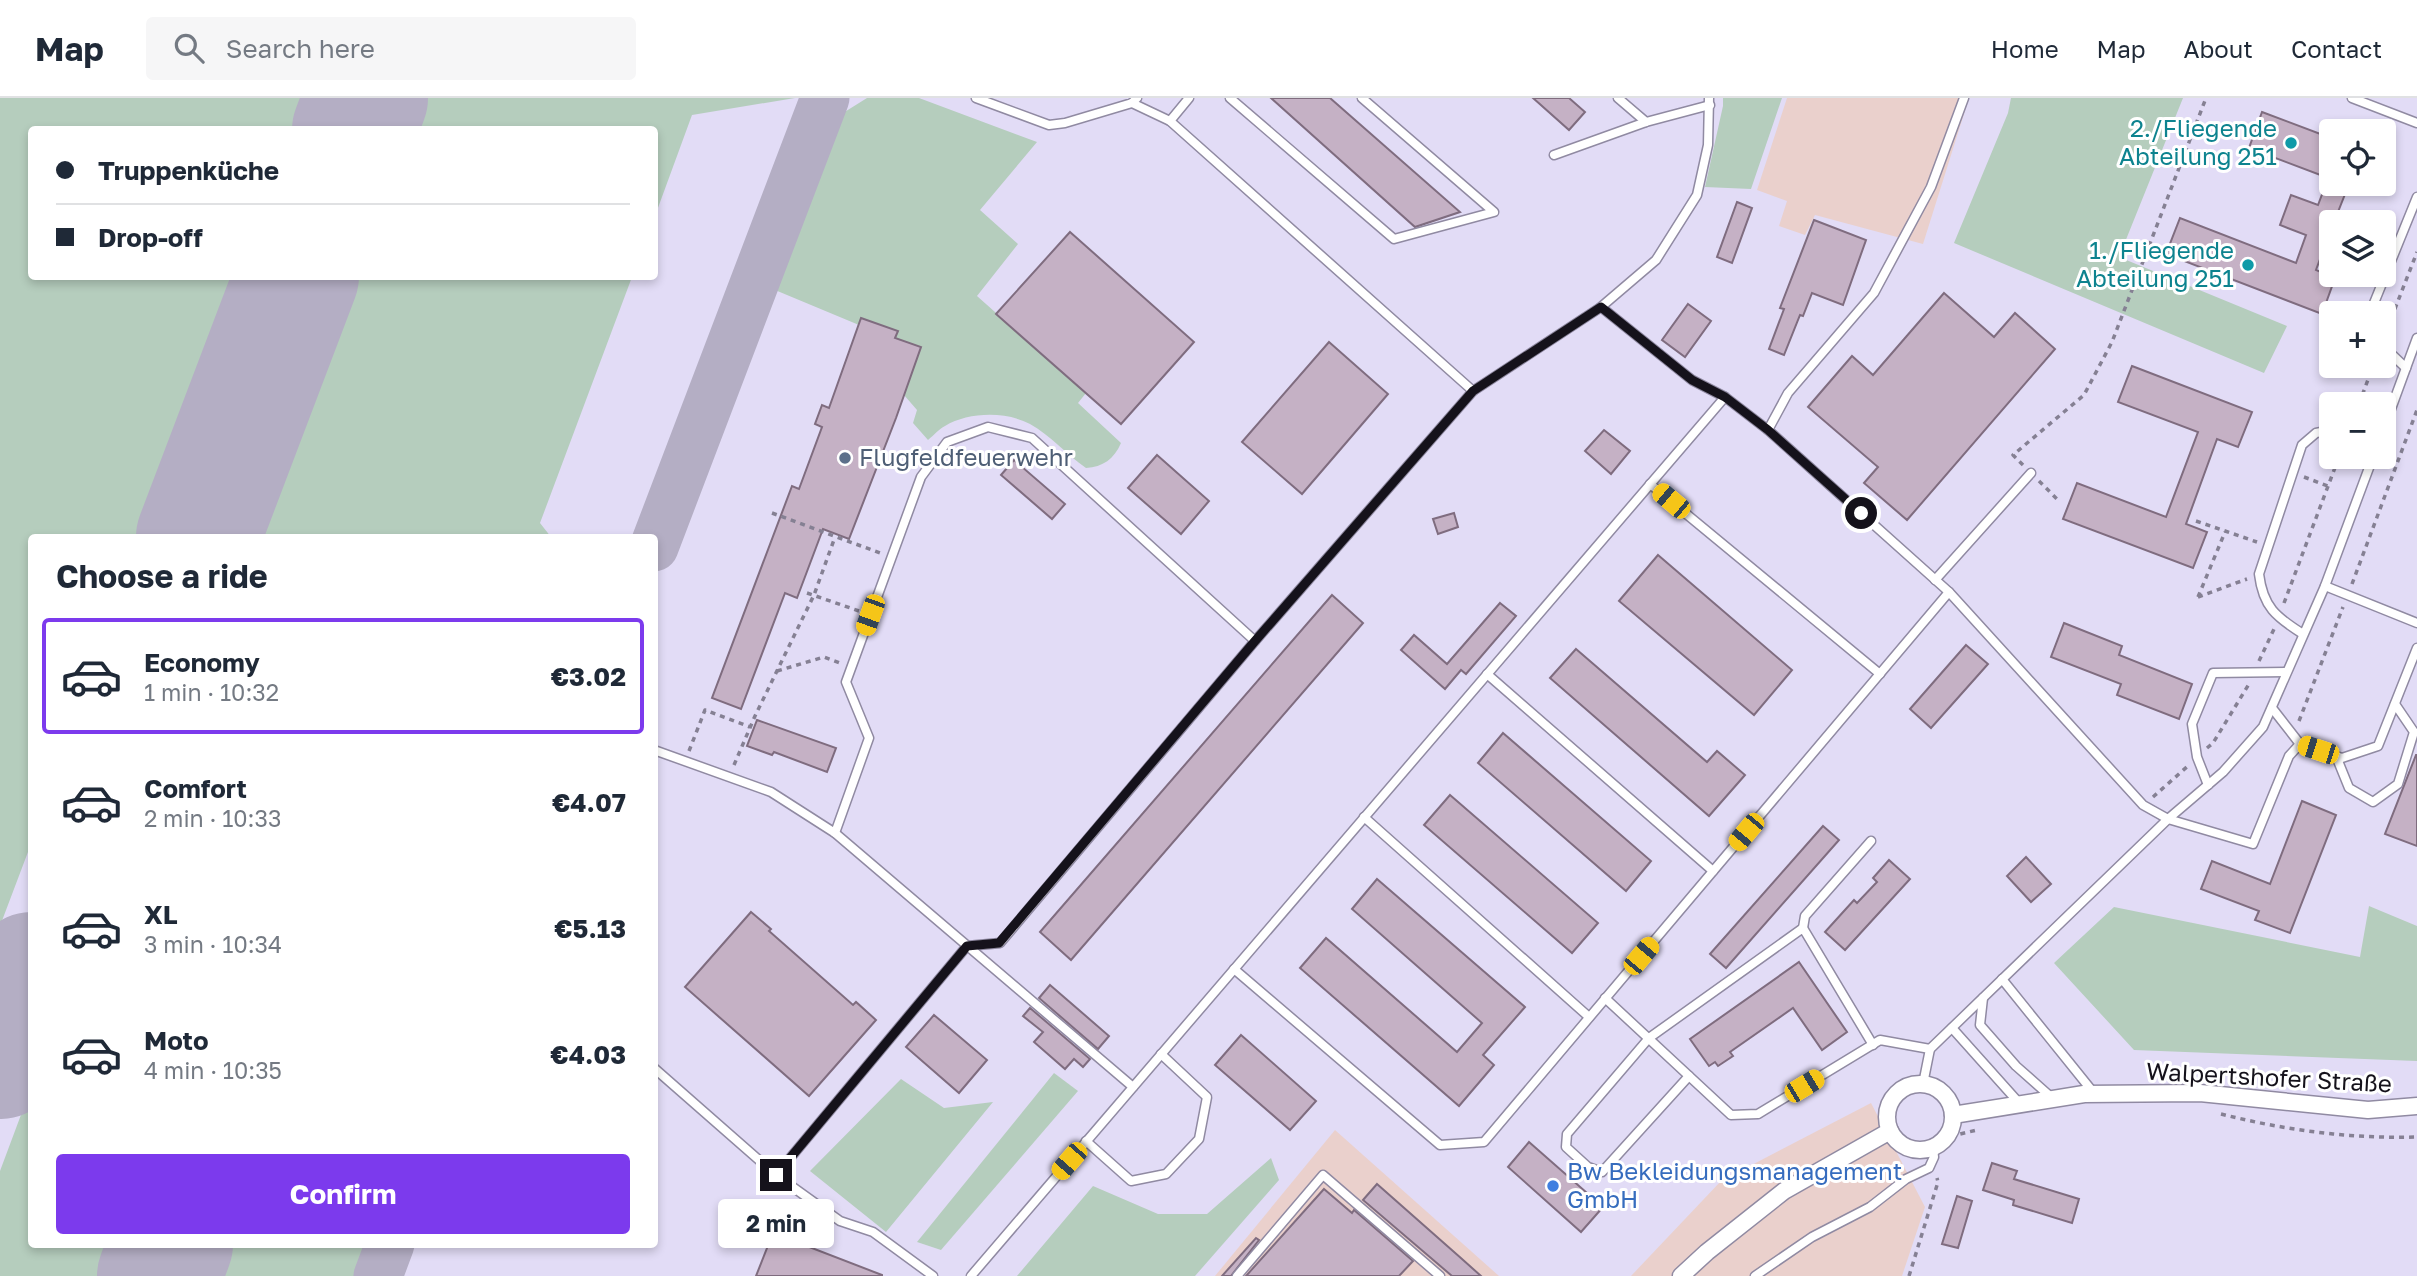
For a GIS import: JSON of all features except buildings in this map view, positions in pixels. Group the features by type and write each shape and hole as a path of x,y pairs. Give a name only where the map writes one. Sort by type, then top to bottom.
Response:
{"street":[{"path":"1923,1084 1944,1094 1953,1115 1948,1134 1933,1152 1904,1146 1890,1132 1887,1112 1890,1102 1904,1088 1923,1084"},
{"name":"Walpertshofer Straße","path":"1953,1115 2094,1094 2200,1093 2368,1110 2417,1106"},
{"path":"1681,1276 1784,1191 1890,1132"}],"lane":[{"path":"976,98 1049,125 1065,123 1135,100 1170,121 1473,391"},
{"path":"1170,121 1189,98"},
{"path":"1230,98 1394,239 1494,212 1362,98"},
{"path":"1618,98 1646,122"},
{"path":"1768,430 1788,393 1874,293 1931,187 1964,98"},
{"path":"2352,98 2417,123"},
{"path":"776,1175 967,946 999,943 1255,641 1473,391 1601,307 1656,260 1697,195 1707,145 1710,101 1554,155"},
{"path":"2375,301 2417,197"},
{"path":"1601,307 1692,380 1725,397 1768,430 1949,592 2143,806 2168,819 2253,844 2289,756 2300,744"},
{"path":"2396,395 2416,343"},
{"path":"2396,358 2406,368"},
{"path":"971,1276 1725,397"},
{"path":"835,833 869,738 846,682 921,477 947,442 988,427 1032,438 1255,641"},
{"path":"2303,634 2278,619 2262,595 2259,574 2302,445 2319,432"},
{"path":"1923,1084 1930,1049 2168,819 2223,772 2263,727 2325,586 2369,469"},
{"path":"1935,580 2031,473"},
{"path":"1650,484 1880,674"},
{"path":"2325,586 2417,622"},
{"path":"1234,969 1440,1145 1484,1142 1949,592"},
{"path":"2272,708 2300,744 2342,758 2378,746 2417,648"},
{"path":"2208,785 2197,757 2192,724 2213,673 2286,672"},
{"path":"1487,674 1713,871"},
{"path":"2336,756 2350,788 2373,802 2398,784 2414,732 2395,704"},
{"path":"658,751 771,792 835,833 1133,1087"},
{"path":"1364,817 1590,1017"},
{"path":"1871,841 1805,916 1803,928 1873,1045"},
{"path":"1689,1076 1602,1172 1588,1167 1566,1147 1567,1134 1649,1038 1803,928"},
{"path":"2002,979 2094,1094"},
{"path":"1605,998 1731,1115 1758,1114 1880,1040 1930,1049"},
{"path":"1983,998 1980,1025 2016,1066 2054,1099"},
{"path":"1952,1027 2021,1104"},
{"path":"1086,1142 1131,1181 1166,1174 1199,1139 1207,1097 1161,1054"},
{"path":"658,1072 776,1175 840,1221 873,1232 933,1276"},
{"path":"1755,1276 1812,1237 1870,1207 1906,1179 1929,1168 1933,1152"},
{"path":"1237,1276 1323,1175 1440,1276"}],"path":[{"path":"2059,501 2013,455 2084,395 2112,342 2206,98"},
{"path":"2396,307 2417,252"},
{"path":"2293,736 2417,410"},
{"path":"2143,806 2213,743 2246,689 2278,619 2334,469"},
{"path":"2293,473 2328,486"},
{"path":"772,513 892,557"},
{"path":"2196,521 2267,545"},
{"path":"2225,531 2198,597 2259,574"},
{"path":"730,777 750,727 814,595 835,537"},
{"path":"807,593 870,615"},
{"path":"776,671 824,657 852,667"},
{"path":"685,761 705,710 750,727"},
{"path":"2217,1113 2272,1127 2357,1135 2417,1137"},
{"path":"1909,1276 1938,1182 1933,1152 1956,1135 1978,1129"}],"shaded area":[{"path":"1787,98 1969,98 1923,244 1815,215 1805,235 1779,226 1787,201 1757,190"},
{"path":"1871,1103 1925,1207 1902,1276 1631,1276 1721,1181"},
{"path":"1335,1130 1499,1276 1215,1276"}],"green space":[{"path":"0,98 317,98 306,126 28,126 28,280 248,280 150,534 28,534 28,852 0,926"},
{"path":"411,98 795,98 692,115 658,208 658,126 400,126"},
{"path":"867,98 919,98 1037,142 980,210 1018,244 977,296 1086,393 1078,403 1121,443 1107,461 1086,468 1030,424 999,415 954,421 928,440 913,423 917,410 904,395 920,347 895,338 897,331 862,318 859,325 775,290 772,285 834,126 843,113"},
{"path":"1723,98 1782,98 1751,189 1705,187"},
{"path":"2011,98 2183,98 2119,257 2287,326 2264,373 1954,243 2008,113"},
{"path":"342,280 631,280 540,523 549,534 246,534"},
{"path":"2369,906 2417,926 2417,1061 2134,1050 2054,963 2114,907 2360,957"},
{"path":"1054,1073 1078,1091 941,1250 917,1242"},
{"path":"901,1079 944,1108 993,1102 886,1232 810,1171"},
{"path":"28,1096 28,1248 368,1248 357,1276 0,1276 0,1171"},
{"path":"1271,1158 1279,1180 1195,1276 1017,1276 1093,1186 1158,1214 1207,1214"}],"taxiway":[{"path":"658,536 825,98"},
{"path":"378,1276 388,1248"}],"runway":[{"path":"356,126 366,98"},
{"path":"199,534 295,280"},
{"path":"0,1057 28,984"},
{"path":"159,1276 170,1248"}],"place":[{"name":"2./Fliegende Abteilung 251","path":"2291,143"},
{"name":"1./Fliegende Abteilung 251","path":"2248,265"},
{"name":"Flugfeldfeuerwehr","path":"845,458"},
{"name":"Bw Bekleidungsmanagement GmbH","path":"1553,1186"}],"route":[{"path":"776,1175 967,946 999,943 1255,641 1473,391 1601,307 1692,380 1725,397 1768,430 1861,513"}]}
